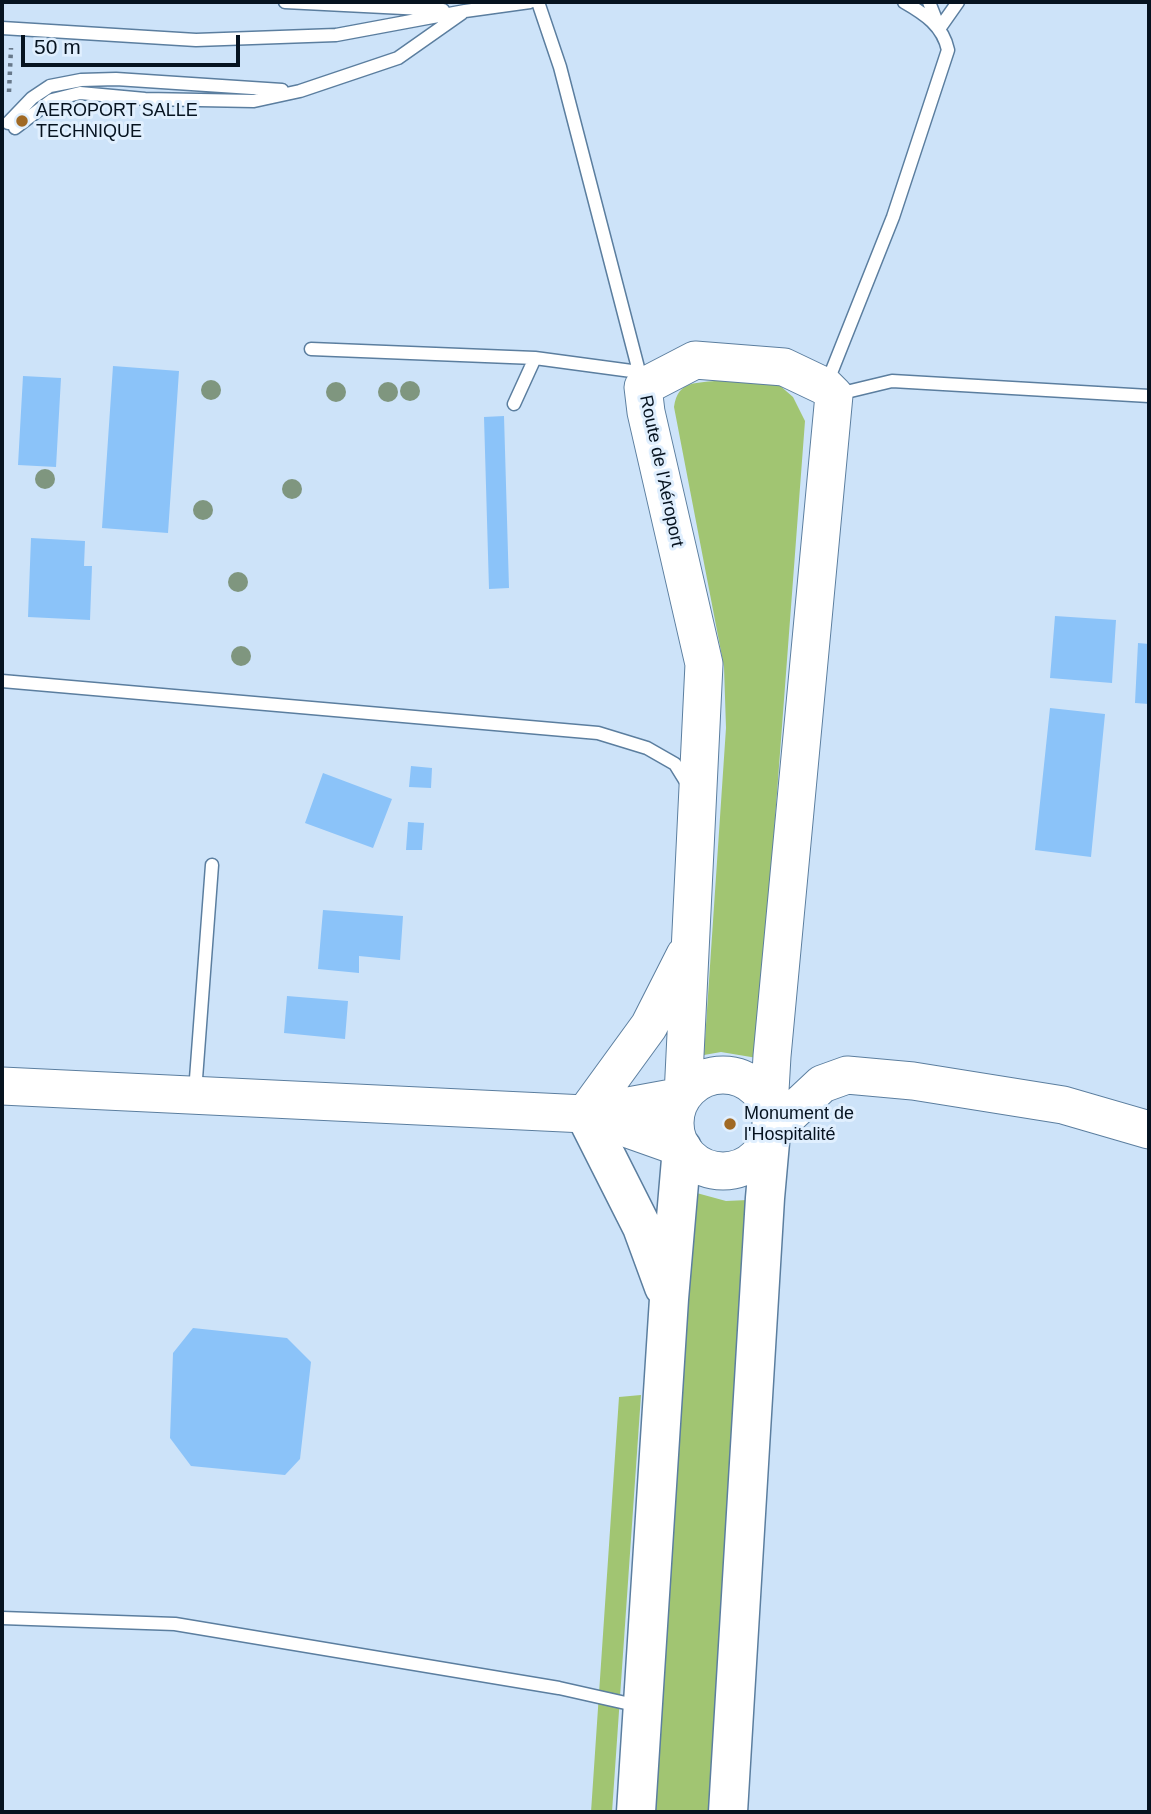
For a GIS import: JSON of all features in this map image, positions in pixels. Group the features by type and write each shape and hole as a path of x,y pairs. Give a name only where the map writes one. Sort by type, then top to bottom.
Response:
{"highway":[{"path":"585,1114 642,1227 668,1299"},
{"path":"728,1812 771,1120"},
{"path":"636,1812 668,1299 682,1148"}],"street":[{"name":"Route de l'Aéroport","path":"683,1096 704,664 641,380 695,360 784,367 830,391"},
{"path":"771,1120 762,1095 751,1084 737,1077 722,1075 707,1077 694,1085 683,1096 677,1108 675,1122 682,1148 693,1161 708,1169 724,1172 741,1169 755,1160 766,1147 771,1120 780,959 830,391"},
{"path":"585,1114 649,1026 691,943"},
{"path":"771,1120 790,1114 822,1084 847,1075 913,1082 1063,1105 1149,1130"},
{"path":"2,1086 585,1114 683,1096"},
{"path":"585,1114 682,1148"}],"lane":[{"path":"285,2 465,10"},
{"path":"7,28 196,40 276,38 336,35 465,10 530,2"},
{"path":"311,349 535,358 641,380 560,67 538,2"},
{"path":"904,2 924,14 939,29 948,50 893,217 830,391 892,381 1149,396"},
{"path":"929,2 939,29"},
{"path":"939,29 958,2"},
{"path":"11,125 32,98 50,86 81,80 116,79 300,91 398,58 465,10"},
{"path":"514,404 535,358"},
{"path":"2,681 598,733 647,748 675,764 688,785 697,810"},
{"path":"195,1095 212,865"},
{"path":"2,1618 175,1624 559,1688 643,1707"}],"path":[{"path":"7,28 11,125"}],"green space":[{"path":"721,380 778,384 793,397 805,421 757,1058 721,1052 704,1055 726,728 724,667 674,407 676,398 684,387"},
{"path":"693,1192 726,1201 748,1200 711,1812 654,1812"},
{"path":"641,1395 612,1812 591,1812 619,1397"}],"building":[{"path":"113,366 179,371 168,533 102,528"},
{"path":"23,376 61,378 56,467 18,465"},
{"path":"504,416 509,588 489,589 484,417"},
{"path":"31,538 85,541 84,566 92,566 90,620 28,617"},
{"path":"1055,616 1116,620 1112,683 1050,678"},
{"path":"1138,643 1149,644 1149,704 1135,703"},
{"path":"1050,708 1105,714 1091,857 1035,850"},
{"path":"411,766 432,768 431,788 409,787"},
{"path":"323,773 392,799 373,848 305,823"},
{"path":"408,822 424,823 422,850 406,850"},
{"path":"323,910 403,916 400,960 359,956 359,973 318,969"},
{"path":"287,996 348,1001 345,1039 284,1033"},
{"path":"193,1328 287,1338 311,1362 300,1459 285,1475 191,1466 170,1438 173,1353"}],"place":[{"name":"AEROPORT SALLE TECHNIQUE","path":"22,121"},
{"name":"Monument de l'Hospitalité","path":"730,1124"}]}
